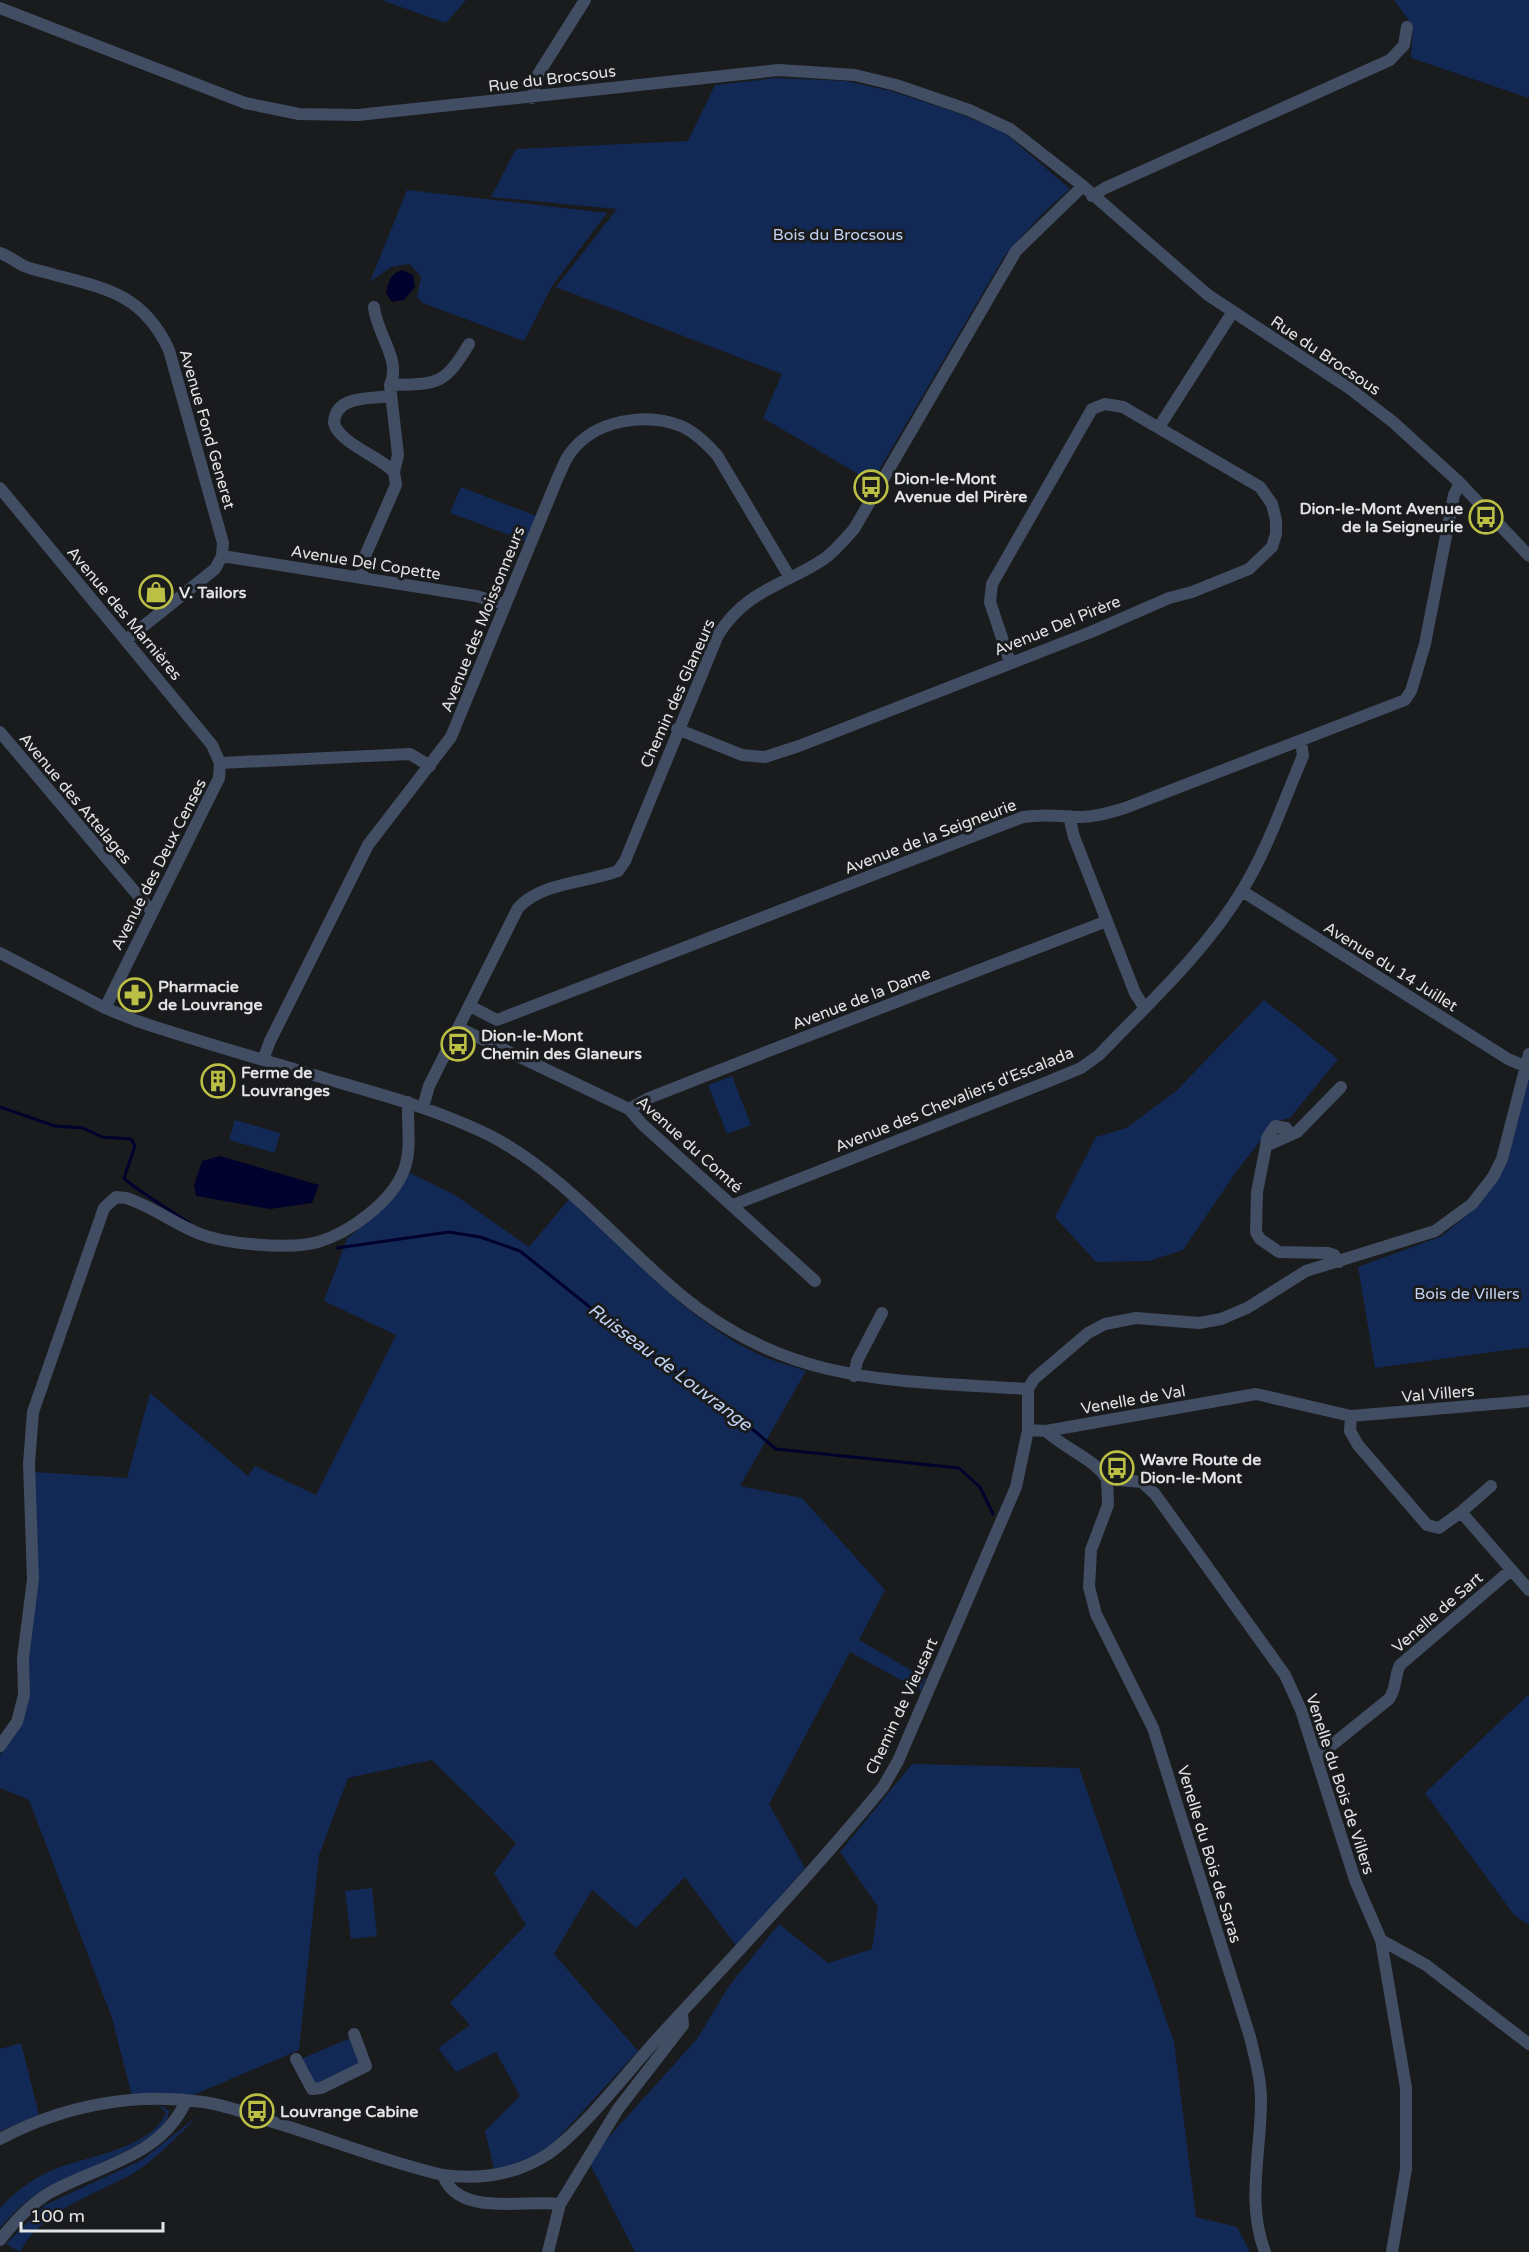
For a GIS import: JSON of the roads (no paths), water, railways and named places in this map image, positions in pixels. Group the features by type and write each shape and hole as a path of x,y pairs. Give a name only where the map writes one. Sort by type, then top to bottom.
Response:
{"street":[{"path":"532,98 537,76 585,0"},
{"name":"Rue du Brocsous","path":"0,8 245,103 299,114 358,115 779,70 855,75 906,88 969,110 1010,129 1083,186 1232,313 1358,395 1393,422 1460,483 1529,556"},
{"path":"1092,196 1115,183 1390,60 1404,45 1407,27"},
{"name":"Chemin des Glaneurs","path":"423,1107 429,1086 510,922 527,898 541,891 618,871 625,861 677,729 728,619 739,607 789,576 825,558 854,529 1016,251 1083,186"},
{"name":"Avenue Fond Generet","path":"0,253 25,266 112,290 141,308 154,323 172,361 222,543 222,556"},
{"path":"361,578 365,556 396,485 394,472 398,455 390,390 394,377 390,355 379,332 374,307"},
{"path":"1160,427 1232,313"},
{"path":"394,472 376,456 342,436 334,423 337,410 347,402 445,378 454,369 469,344"},
{"name":"Avenue Del Pirère","path":"677,729 742,755 765,757 1091,632 1170,598 1192,592 1250,569 1272,548 1276,520 1272,504 1260,487 1123,407 1105,404 1092,409 992,584 990,602 1010,662"},
{"name":"Avenue des Moissonneurs","path":"263,1060 270,1041 368,845 451,736 504,604 570,453 581,441 598,430 640,419 663,421 683,427 703,440 717,455 789,576"},
{"name":"Avenue de la Seigneurie","path":"496,1020 1023,817 1047,813 1099,816 1405,700 1425,644 1454,495 1460,483"},
{"name":"Avenue des Marnières","path":"0,488 212,745 220,763"},
{"path":"126,640 215,569 222,556"},
{"name":"Avenue Del Copette","path":"222,556 476,596 504,604"},
{"name":"Avenue des Attelages","path":"0,732 152,912"},
{"name":"Avenue des Chevaliers d'Escalada","path":"733,1205 1081,1068 1100,1055 1211,934 1242,891 1255,868 1303,756 1301,741"},
{"name":"Avenue des Deux Censes","path":"105,1008 219,778 220,763 410,754 430,765"},
{"path":"1069,816 1074,837 1135,993 1144,1007"},
{"name":"Avenue du 14 Juillet","path":"1242,891 1508,1059 1527,1060"},
{"name":"Avenue de la Dame","path":"628,1109 649,1098 766,1052 1107,921"},
{"path":"0,953 105,1008 263,1060 408,1102 493,1137 536,1163 586,1205 682,1296 724,1326 766,1349 854,1376 1028,1389 1034,1378 1074,1345 1105,1324 1129,1318 1199,1323 1221,1319 1246,1308 1306,1271 1435,1231 1473,1204 1493,1177 1502,1159 1527,1060"},
{"path":"470,1006 496,1020 488,1039"},
{"name":"Avenue du Comté","path":"459,1028 488,1039 628,1109 815,1281"},
{"path":"1339,1262 1334,1255 1328,1253 1275,1251 1256,1232 1257,1192 1268,1138 1275,1126 1286,1128 1291,1135 1318,1114 1341,1087"},
{"path":"0,1746 17,1722 24,1695 23,1658 33,1579 29,1464 33,1412 104,1208 116,1197 126,1198 200,1234 220,1239 285,1245 317,1242 359,1220 382,1202 400,1179 407,1160 408,1102"},
{"path":"854,1376 857,1361 882,1313"},
{"name":"Chemin de Vieusart","path":"0,2139 36,2122 95,2105 136,2100 186,2101 204,2102 245,2113 443,2175 473,2177 515,2171 549,2153 569,2136 682,2012 866,1807 888,1778 898,1761 1010,1504 1022,1469 1028,1430 1028,1389"},
{"name":"Venelle de Val","path":"1028,1430 1046,1431 1243,1395"},
{"name":"Val Villers","path":"1243,1395 1269,1395 1351,1416 1529,1401"},
{"path":"1351,1416 1350,1431 1358,1445 1427,1525 1439,1528 1491,1486"},
{"path":"1046,1431 1059,1444 1100,1469 1107,1479"},
{"name":"Venelle du Bois de Villers","path":"1107,1479 1142,1482 1155,1494 1285,1675 1302,1710 1355,1880 1381,1940 1406,2088 1406,2169 1392,2252"},
{"name":"Venelle du Bois de Saras","path":"1107,1479 1108,1504 1091,1550 1089,1587 1096,1614 1153,1728 1252,2047 1261,2100 1256,2218 1265,2252"},
{"path":"1461,1512 1529,1590"},
{"name":"Venelle de Sart","path":"1317,1757 1389,1699 1395,1690 1395,1675 1400,1665 1511,1570"},
{"path":"1381,1940 1426,1965 1529,2044"},
{"name":"Chemin de Vieusart","path":"443,2175 453,2192 477,2200 499,2205 560,2204 618,2109 683,2025 682,2012"},
{"path":"296,2059 312,2089 321,2088 366,2066 354,2034"},
{"path":"0,2240 26,2211 49,2193 120,2163 143,2150 173,2124 186,2101"},
{"path":"548,2252 560,2204"}],"waterway":[{"name":"Ruisseau de Louvrange","path":"0,1107 55,1126 83,1128 102,1137 131,1139 135,1146 124,1178 190,1224"},
{"name":"Ruisseau de Louvrange","path":"337,1248 449,1232 480,1237 520,1251 637,1345 732,1412 776,1449 959,1468 980,1487 993,1514"}],"place":[{"name":"Dion-le-Mont Avenue del Pirère","path":"871,487"},
{"name":"Dion-le-Mont Avenue de la Seigneurie","path":"1486,517"},
{"name":"V. Tailors","path":"156,592"},
{"name":"Pharmacie de Louvrange","path":"135,995"},
{"name":"Dion-le-Mont Chemin des Glaneurs","path":"458,1044"},
{"name":"Ferme de Louvranges","path":"218,1081"},
{"name":"Wavre Route de Dion-le-Mont","path":"1117,1468"},
{"name":"Louvrange Cabine","path":"257,2111"}],"park label":[{"name":"Bois du Brocsous","path":"838,234"},
{"name":"Bois de Villers","path":"1467,1293"}]}
